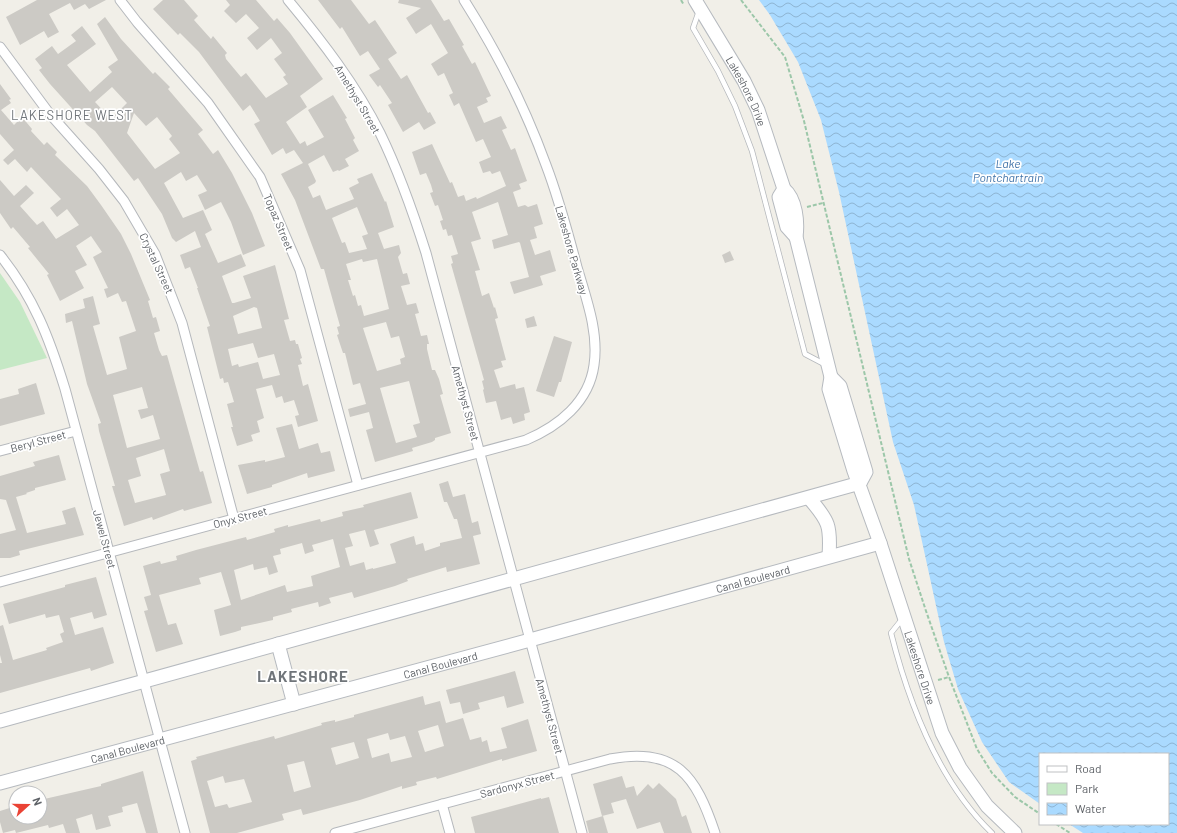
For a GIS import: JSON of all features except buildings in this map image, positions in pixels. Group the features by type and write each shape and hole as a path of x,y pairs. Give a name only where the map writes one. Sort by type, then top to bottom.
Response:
{"street":[{"name":"Topaz Street","path":"120,0 137,22 208,103 260,178 276,210 300,270 358,485"},
{"name":"Amethyst Street","path":"288,0 310,26 362,101 379,132 400,177 426,253 582,833"},
{"name":"Lakeshore Parkway","path":"464,0 504,70 546,165 587,302 596,349 591,377 583,395 574,409 543,433 526,440 479,452"},
{"name":"Lakeshore Drive","path":"698,4 744,81 758,110 784,189 779,197 787,227 796,237 830,371 829,389 854,470 860,483 942,733 960,768 983,799 1015,833"},
{"name":"Crystal Street","path":"0,47 49,113 99,169 124,201 155,254 182,323 234,519"},
{"name":"Jewel Street","path":"0,255 34,304 51,343 65,389 185,833"},
{"name":"Beryl Street","path":"0,452 76,431"},
{"name":"Onyx Street","path":"0,582 479,452"},
{"path":"0,721 860,483"},
{"path":"809,498 826,518 830,536 829,556"},
{"name":"Canal Boulevard","path":"0,783 530,640 880,543"},
{"path":"278,644 294,704"},
{"name":"Sardonyx Street","path":"335,833 610,759 641,755 672,763 693,782 703,798 715,833"},
{"path":"442,804 450,833"}],"lane":[{"path":"698,4 693,28 725,85 752,151 805,354 830,371"},
{"path":"904,617 892,633 899,662 913,701 940,765 962,798 992,833"}],"path":[{"path":"741,0 785,57 804,121 909,559 949,677 978,749 992,773 1014,797 1039,813"},
{"path":"807,207 823,203"},
{"path":"938,680 949,677"},
{"path":"1058,825 1070,833"}],"green space":[{"path":"0,273 20,302 47,358 0,370"}],"water":[{"name":"Lake Pontchartrain","path":"759,0 1177,0 1177,833 1083,833 1071,825 1169,825 1169,753 1039,753 1039,803 1009,782 982,742 958,689 944,642 914,505 893,442 839,192 821,120 798,62 770,15"}],"district":[{"name":"LAKESHORE WEST","path":"72,115"},
{"name":"LAKESHORE","path":"303,676"}]}
